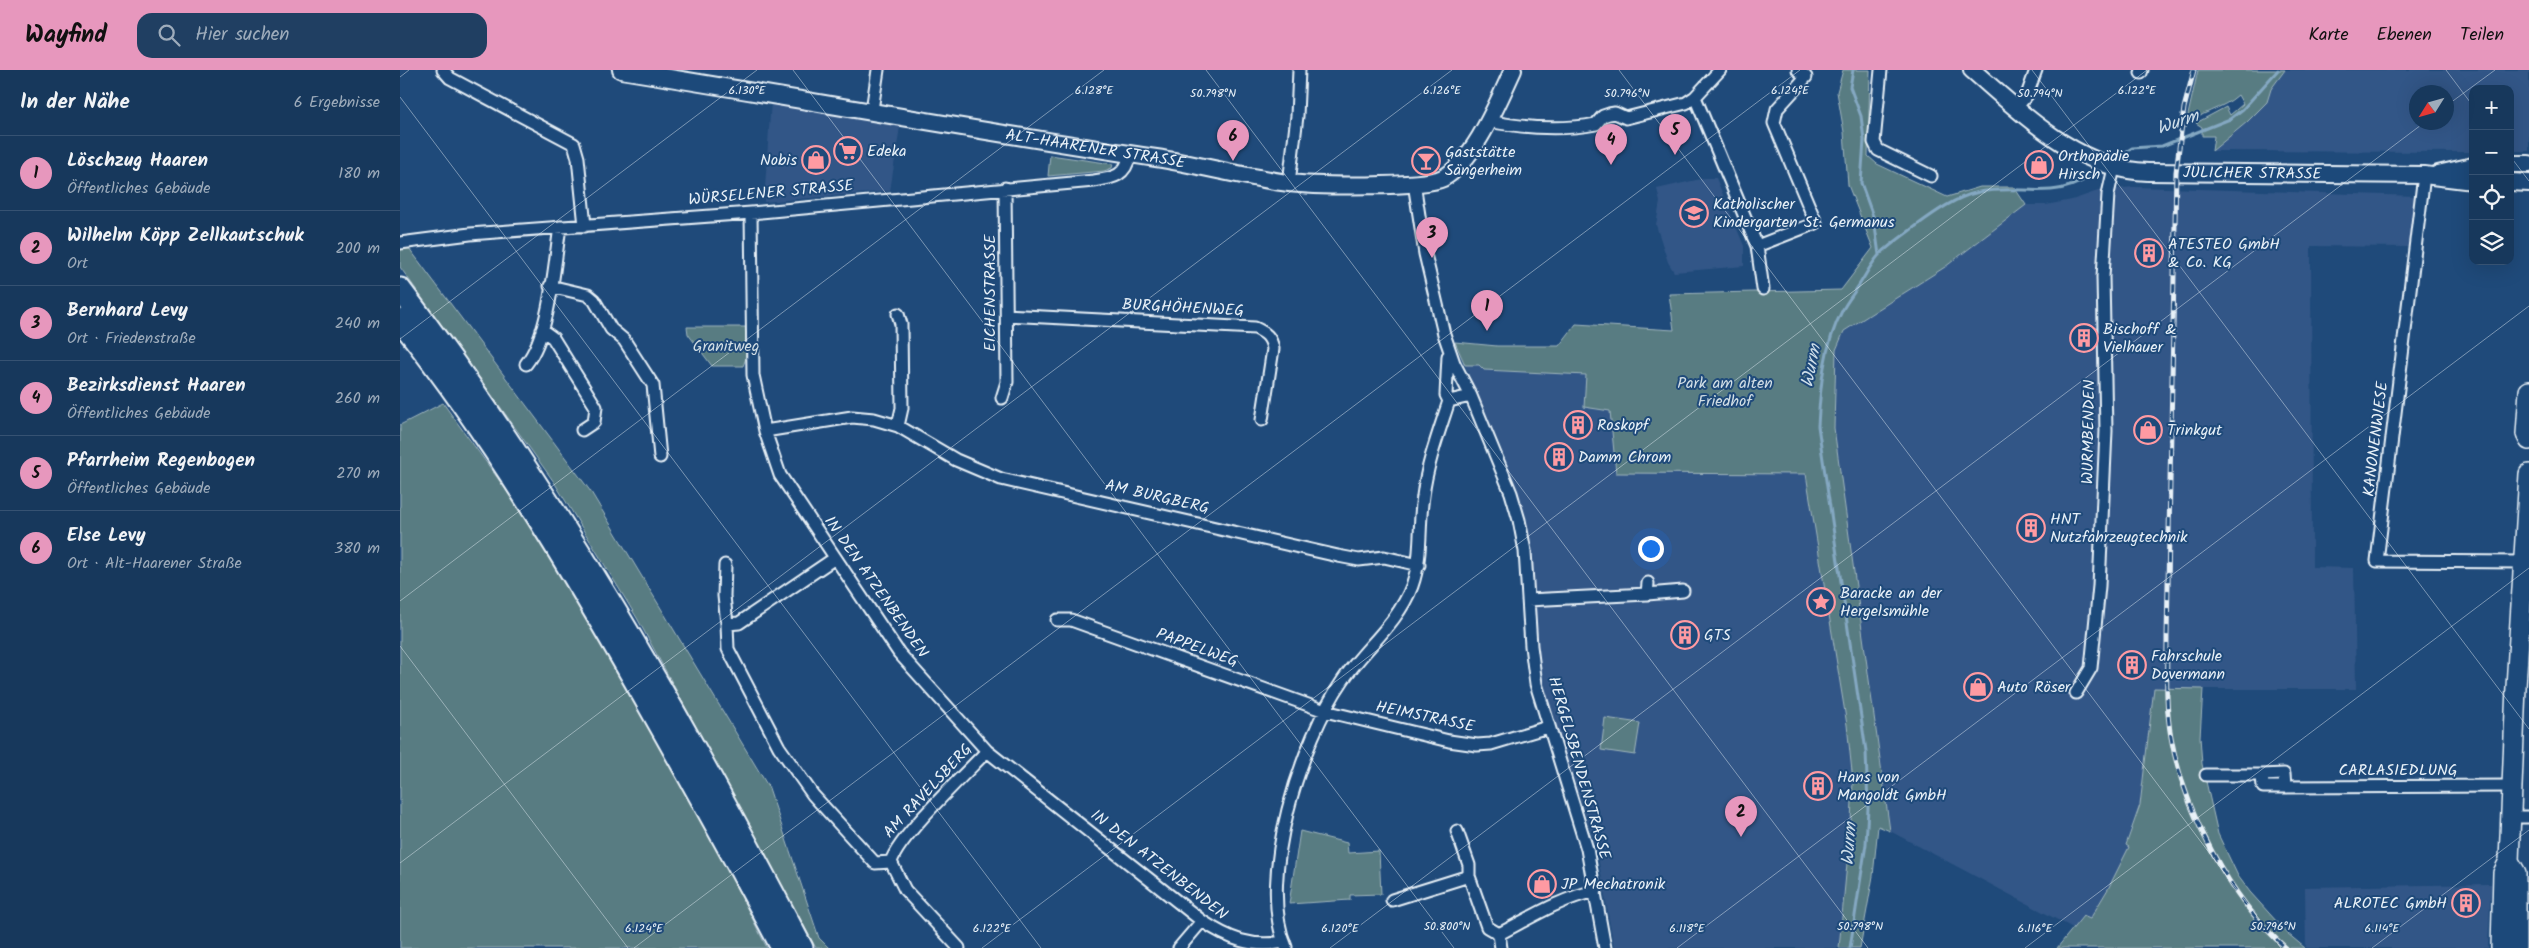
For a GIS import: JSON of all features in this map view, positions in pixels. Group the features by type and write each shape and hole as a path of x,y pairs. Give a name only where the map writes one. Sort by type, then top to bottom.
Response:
{"highway":[{"path":"400,289 505,434 568,532 660,687 802,948"},
{"path":"400,320 491,445 556,545 736,860 782,948"}],"main road":[{"name":"ALT-HAARENER STRASSE","path":"621,70 872,110 1289,183 1334,186 1435,181 1452,172 1472,148 1488,121 1513,70"},
{"path":"1972,70 2016,108"},
{"name":"JÜLICHER STRASSE","path":"2016,108 2055,138 2108,165 2148,172 2428,175 2469,180"},
{"path":"2514,164 2529,164"},
{"name":"JÜLICHER STRASSE","path":"2428,175 2469,167"},
{"path":"2514,182 2529,183"},
{"path":"2529,391 2526,434 2529,440"},
{"path":"2500,948 2504,872 2509,861 2520,817 2512,786 2529,474"},
{"path":"2509,861 2516,873 2516,948"}],"street":[{"path":"443,70 450,78 574,144 578,158 585,226"},
{"path":"872,110 878,70"},
{"path":"1289,183 1297,116 1299,70"},
{"path":"1488,121 1514,126 1569,129 1596,124 1603,116 1609,114 1614,113 1626,118 1672,108 1695,97 1720,70"},
{"path":"1757,246 1816,223 1774,122 1776,109 1806,77 1798,70"},
{"path":"1881,70 1874,142 1878,150 1931,176"},
{"path":"2016,108 2029,91 2036,70"},
{"path":"1695,97 1757,246 1762,289"},
{"name":"WÜRSELENER STRASSE","path":"400,243 470,234 752,212 1094,181 1114,178 1124,171 1130,154"},
{"name":"WURMBENDEN","path":"2076,693 2091,668 2099,586 2106,431 2104,260 2108,165"},
{"name":"KANONENWIESE","path":"2428,175 2377,561 2524,562"},
{"path":"1285,945 1278,915 1278,857 1291,795 1325,711 1343,680 1399,614 1418,566 1422,498 1427,473 1449,401 1446,396 1447,344 1425,254 1414,183"},
{"name":"EICHENSTRASSE","path":"1002,398 1007,382 1005,188"},
{"name":"IN DEN ATZENBENDEN","path":"752,212 753,375 764,431 780,475 899,652 987,751 1202,921 1233,941 1253,947 1285,945"},
{"path":"526,364 533,355 542,330 560,227"},
{"path":"550,286 588,295 594,300 611,329 624,340 653,384 660,457"},
{"path":"898,314 901,324 902,408 898,426"},
{"name":"BURGHÖHENWEG","path":"1007,314 1255,328 1266,333 1272,341 1273,349 1262,420"},
{"path":"542,330 553,338 596,407 594,422 582,430"},
{"name":"HERGELSBENDENSTRASSE","path":"1447,344 1457,370 1471,396 1511,493 1519,520 1525,551 1536,684 1587,849 1605,948"},
{"path":"1449,401 1471,396"},
{"name":"AM BURGBERG","path":"764,431 852,417 874,419 898,426 956,460 1001,480 1352,559 1384,557 1418,566"},
{"path":"727,624 739,623 835,558"},
{"path":"725,566 724,596 728,649 779,747 796,772 844,832 875,863 891,862"},
{"path":"1528,600 1648,589 1683,591"},
{"name":"PAPPELWEG","path":"1057,620 1071,620 1325,711"},
{"name":"HEIMSTRASSE","path":"1325,711 1449,741 1477,745 1504,741 1548,727"},
{"name":"AM RAVELSBERG","path":"959,948 905,890 891,862 894,853 909,834 987,751"},
{"name":"CARLASIEDLUNG","path":"2206,775 2262,775 2263,787 2512,786"},
{"path":"1457,832 1469,865 1469,876 1487,927 1499,934"},
{"path":"1392,900 1469,876"},
{"path":"1499,934 1560,902 1580,894 1596,891"},
{"path":"1179,948 1202,921"},
{"path":"1499,934 1501,948"}],"shaded area":[{"path":"2285,70 2529,70 2529,151 2514,151 2514,85 2469,85 2469,152 2212,151 2247,122 2267,102 2271,89"},
{"path":"771,101 901,120 890,191 764,202"},
{"name":"Katholischer Kindergarten St. Germanus","path":"1705,178 1716,178 1744,246 1744,266 1674,272 1668,262 1656,225 1660,202 1657,189"},
{"path":"2133,187 2417,196 2411,247 2311,246 2312,567 2354,568 2356,689 2154,689 2140,805 2126,844 2130,847 2090,920 2083,916 2073,928 1890,831 1834,428 1836,350 1844,331 1945,267 2026,205 2046,205 2072,200 2098,191"},
{"path":"1465,365 1479,365 1484,370 1586,375 1610,411 1616,473 1806,473 1847,725 1853,781 1839,948 1614,948 1597,851 1542,683 1535,638 1532,546 1504,455"},
{"path":"2491,884 2488,948 2306,948 2305,887"}],"green space":[{"name":"Park am alten Friedhof","path":"1843,70 1870,70 1868,156 1877,164 1947,197 1980,187 2014,187 2026,205 1945,267 1844,331 1836,350 1834,428 1890,831 1878,826 1873,876 1860,948 1839,948 1853,781 1847,725 1806,474 1616,473 1610,411 1584,407 1586,375 1484,370 1479,365 1465,365 1455,342 1497,346 1559,346 1576,324 1674,330 1669,294 1841,290 1873,248 1848,185 1844,132 1837,92"},
{"path":"2198,70 2285,70 2271,89 2267,102 2247,122 2212,151 2214,136 2202,136 2202,127 2196,123 2226,107 2230,115 2243,104 2238,95 2197,118 2185,128"},
{"path":"1050,155 1113,164 1112,168 1104,171 1048,176"},
{"path":"400,236 591,492 769,788 819,938 829,948 816,948 637,618 554,482 400,267"},
{"name":"Granitweg","path":"687,327 746,327 746,358 743,366 712,366 688,334"},
{"path":"443,403 514,502 590,622 682,783 767,948 400,948 400,425"},
{"path":"2154,688 2203,689 2200,737 2202,764 2218,834 2238,876 2250,892 2287,933 2305,948 2057,948 2083,916 2090,919 2108,889 2129,847 2126,845 2140,805"},
{"path":"1605,718 1640,723 1635,755 1601,750"},
{"path":"1300,831 1347,843 1348,853 1379,851 1381,894 1350,895 1350,900 1289,904"}],"waterway":[{"path":"1853,70 1850,87 1861,116 1864,140 1861,183 1874,219 1879,255"},
{"name":"Wurm","path":"2113,160 2132,148 2162,146 2230,119 2243,109 2278,70"},
{"name":"Wurm","path":"1850,948 1866,844 1868,808 1866,751 1818,426 1824,367 1831,338 1844,307 1877,257 1938,210 1962,197 1979,192 2042,190 2070,186 2102,168"}],"railway":[{"path":"2194,70 2184,108 2176,172 2167,637 2169,725 2177,765 2186,794 2212,851 2246,905 2265,928 2286,948"}],"place":[{"name":"Edeka","path":"848,151"},
{"name":"Pfarrheim Regenbogen","path":"1675,155"},
{"name":"Nobis","path":"816,160"},
{"name":"Else Levy","path":"1233,161"},
{"name":"Gaststätte Sängerheim","path":"1426,161"},
{"name":"Bezirksdienst Haaren","path":"1611,165"},
{"name":"Orthopädie Hirsch","path":"2039,165"},
{"name":"Katholischer Kindergarten St. Germanus","path":"1694,213"},
{"name":"ATESTEO GmbH & Co. KG","path":"2149,253"},
{"name":"Bernhard Levy","path":"1432,258"},
{"name":"Löschzug Haaren","path":"1487,331"},
{"name":"Bischoff & Vielhauer","path":"2084,338"},
{"name":"Roskopf","path":"1578,425"},
{"name":"Trinkgut","path":"2148,430"},
{"name":"Damm Chrom","path":"1559,457"},
{"name":"HNT Nutzfahrzeugtechnik","path":"2031,528"},
{"name":"Baracke an der Hergelsmühle","path":"1821,602"},
{"name":"GTS","path":"1685,635"},
{"name":"Fahrschule Dovermann","path":"2132,665"},
{"name":"Auto Röser","path":"1978,687"},
{"name":"Hans von Mangoldt GmbH","path":"1818,786"},
{"name":"Wilhelm Köpp Zellkautschuk","path":"1741,837"},
{"name":"JP Mechatronik","path":"1542,884"},
{"name":"ALROTEC GmbH","path":"2466,903"}]}
